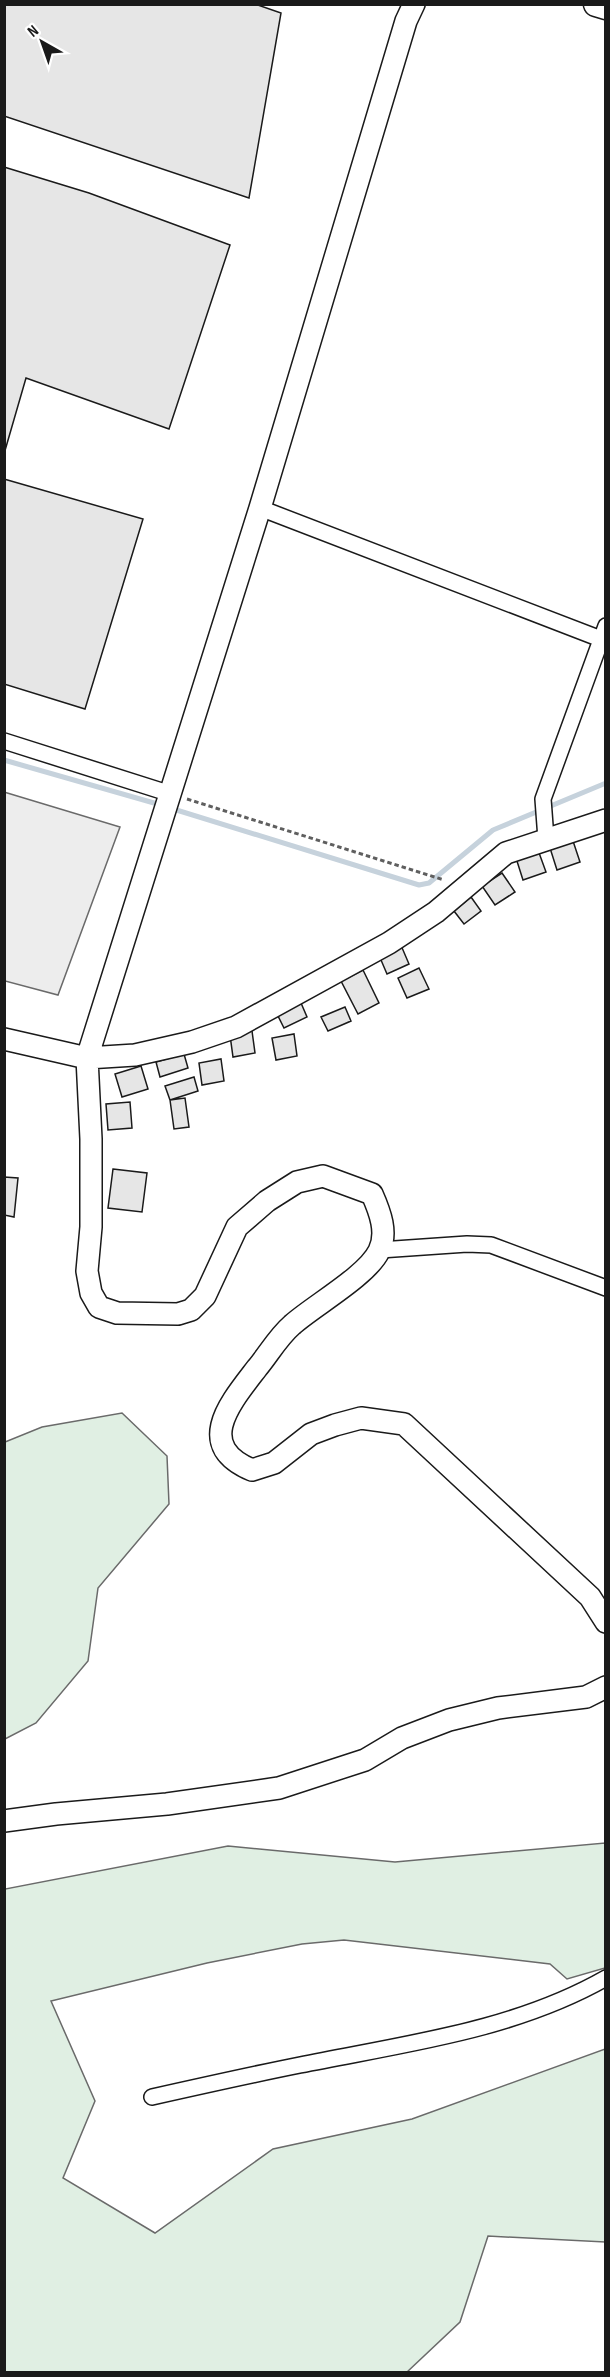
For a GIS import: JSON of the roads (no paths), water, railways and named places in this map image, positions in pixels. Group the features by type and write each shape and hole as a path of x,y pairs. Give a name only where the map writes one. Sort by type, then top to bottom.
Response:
{"main road":[{"path":"596,4 606,8"}],"street":[{"path":"414,4 406,21 260,508 87,1058 91,1150 91,1227 87,1271 91,1293 99,1307 117,1313 178,1314 191,1310 205,1296 237,1227 267,1201 297,1182 323,1176 372,1194 383,1223 380,1250 357,1274 290,1326 225,1412 219,1431 222,1444 234,1463 252,1470 274,1463 311,1434 335,1425 361,1418 404,1424 590,1598 606,1622"},
{"path":"260,508 604,635 544,804 545,833"},
{"path":"4,741 171,795"},
{"path":"4,1038 87,1058 135,1054 192,1042 236,1027 397,937 436,912 506,854 545,833 606,820"},
{"path":"380,1250 467,1244 491,1245 606,1288"},
{"path":"4,1821 167,1804 279,1788 365,1760 402,1737 449,1720 498,1708 586,1697 606,1687"},
{"path":"152,2097 355,2056 524,2015 570,1998 606,1978"}],"waterway":[{"path":"4,760 161,805"},
{"path":"170,808 419,885 429,883 493,830 606,783"}]}
